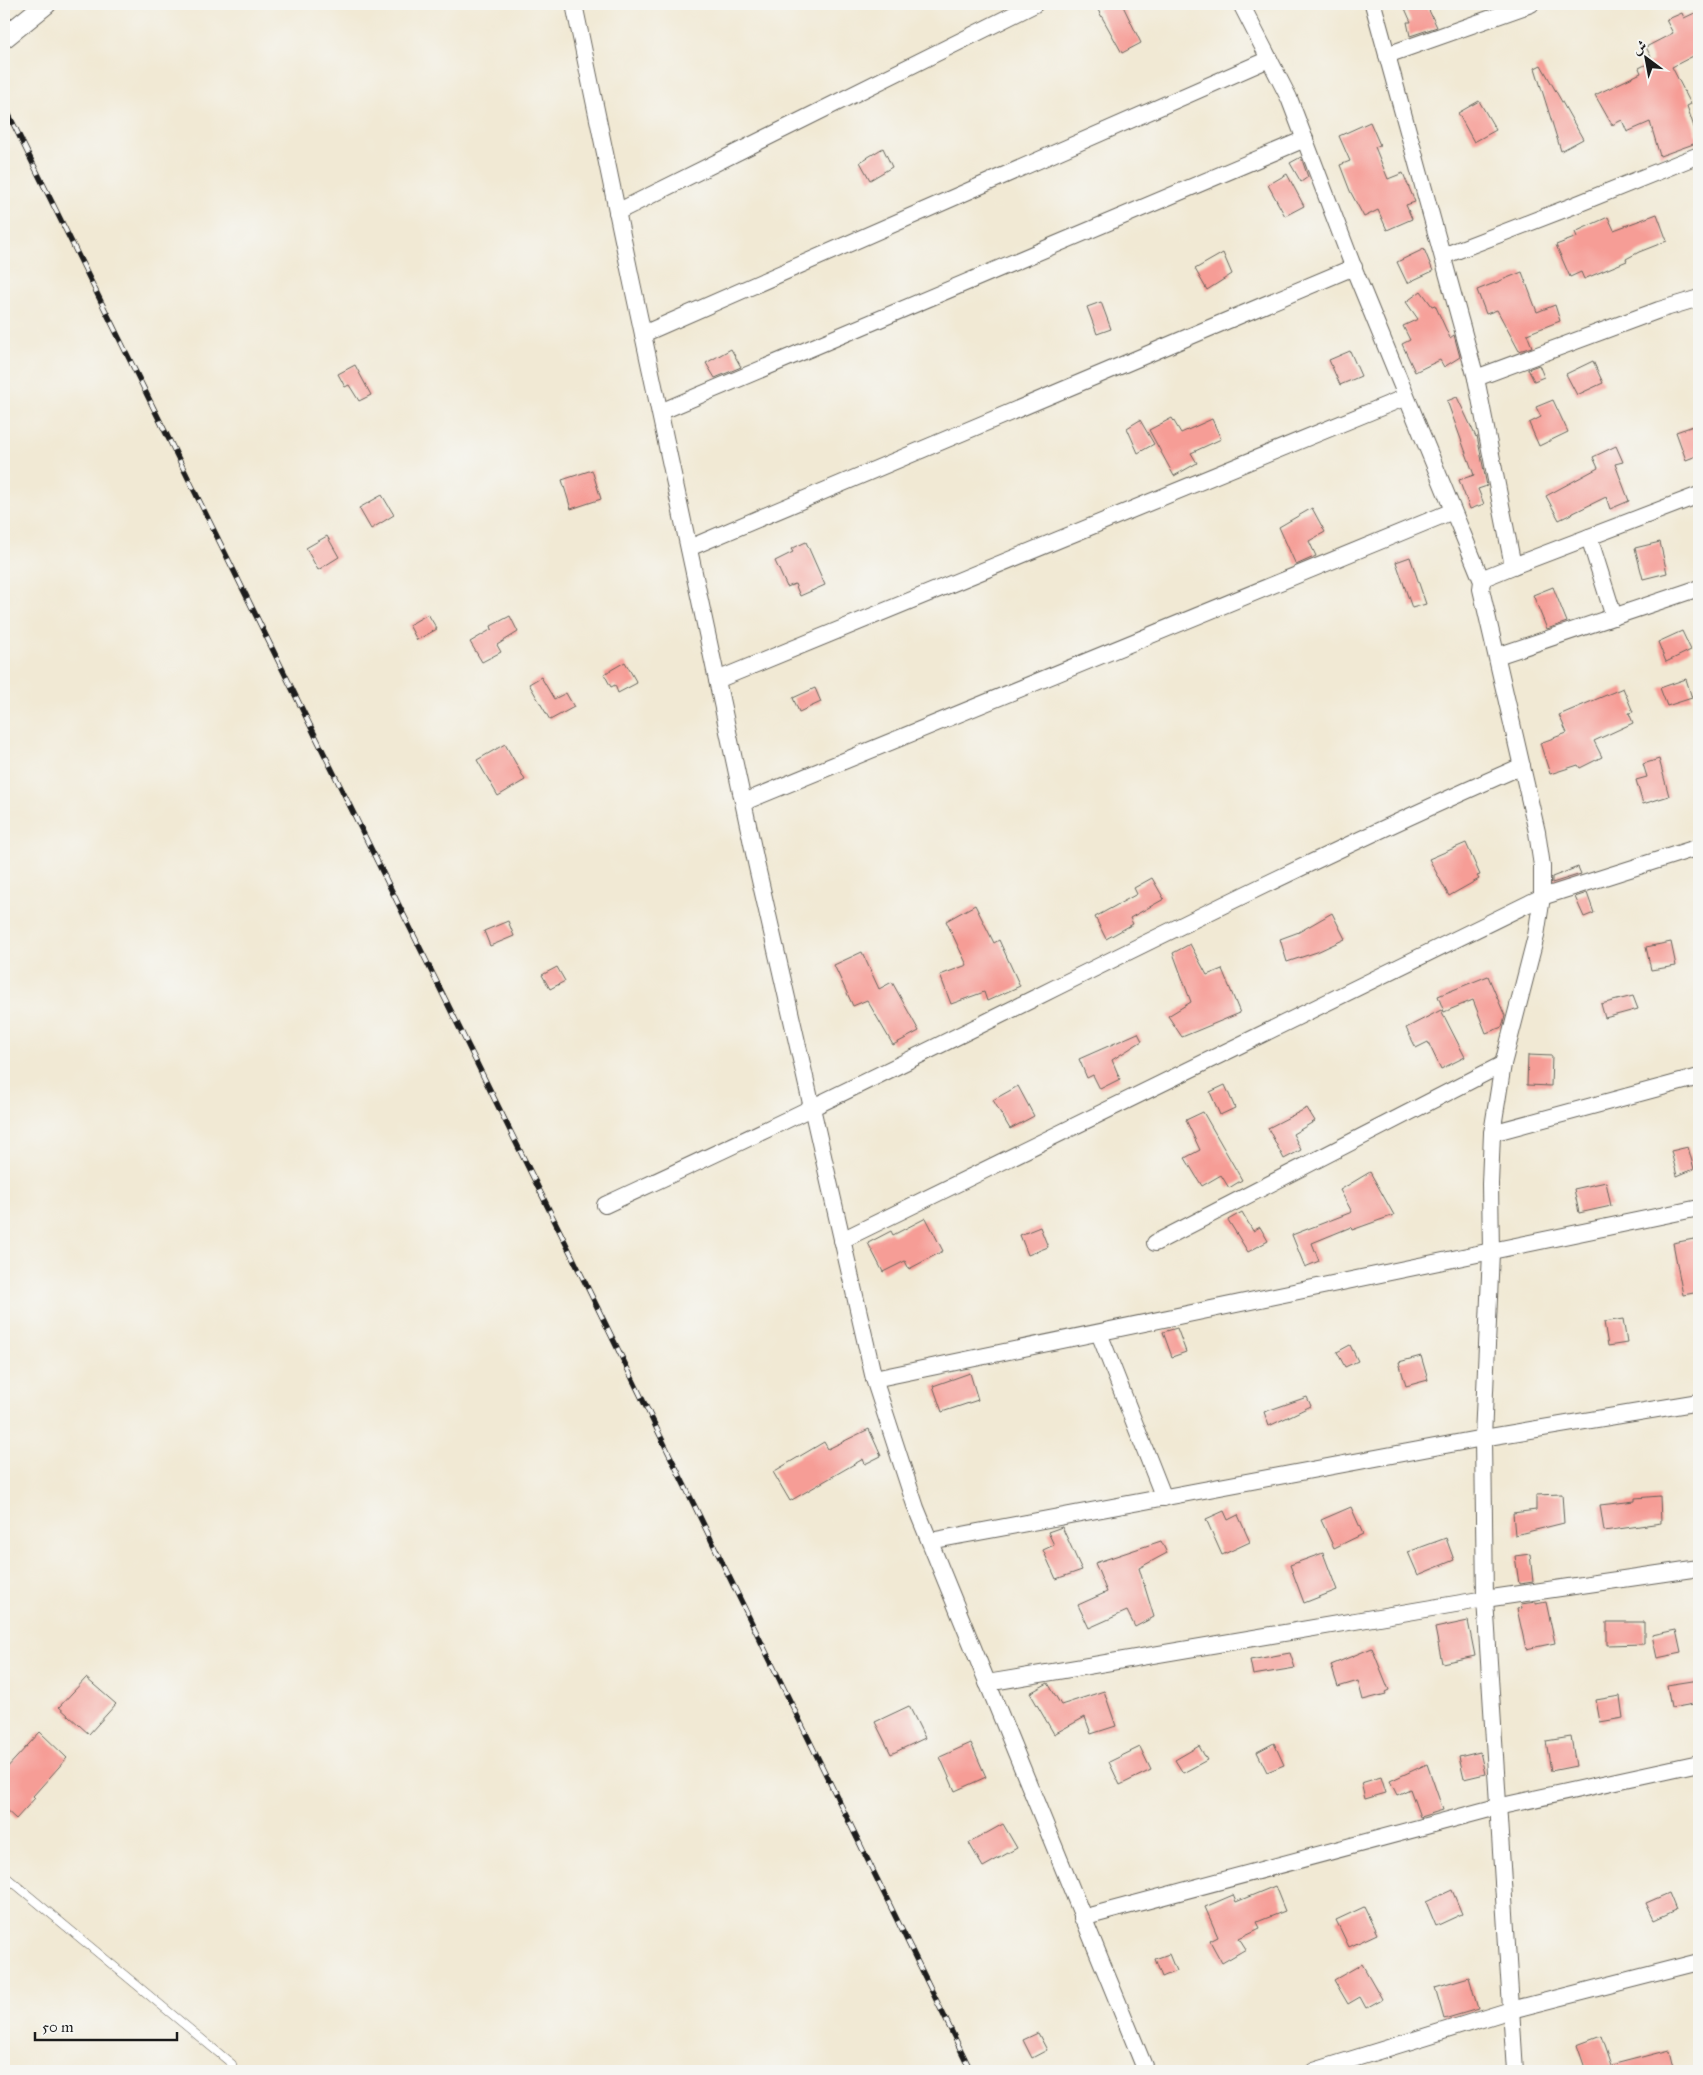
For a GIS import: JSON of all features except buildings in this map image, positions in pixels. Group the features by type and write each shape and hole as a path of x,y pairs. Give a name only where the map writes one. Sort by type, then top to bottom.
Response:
{"street":[{"path":"4,38 46,4"},
{"path":"574,4 717,680 874,1379 916,1508 1146,2071"},
{"path":"617,212 1035,4"},
{"path":"1241,4 1289,98 1354,267 1482,582"},
{"path":"1373,4 1476,378 1513,566"},
{"path":"1387,55 1531,4"},
{"path":"643,334 1269,59"},
{"path":"660,412 1305,139"},
{"path":"1443,256 1570,208 1699,155"},
{"path":"689,548 1354,267"},
{"path":"1476,378 1659,310 1699,298"},
{"path":"717,680 1406,397"},
{"path":"1515,2071 1485,1599 1483,1438 1491,1252 1490,1184 1492,1133 1503,1064 1536,936 1542,897 1542,866 1538,832 1481,589 1482,582 1486,576 1699,495"},
{"path":"744,802 1453,511"},
{"path":"1589,537 1614,617"},
{"path":"1497,656 1699,588"},
{"path":"605,1205 812,1108 1318,859 1522,766"},
{"path":"842,1240 1542,897 1699,847"},
{"path":"1155,1243 1503,1064"},
{"path":"1492,1133 1699,1077"},
{"path":"874,1379 1699,1208"},
{"path":"1099,1333 1164,1498"},
{"path":"930,1541 1483,1438 1699,1402"},
{"path":"987,1683 1485,1599 1699,1568"},
{"path":"1082,1918 1497,1807 1699,1763"},
{"path":"1314,2071 1511,2010 1699,1962"}],"lane":[{"path":"4,1875 232,2064 234,2071"}],"railway":[{"path":"4,105 608,1329 971,2071"}]}
